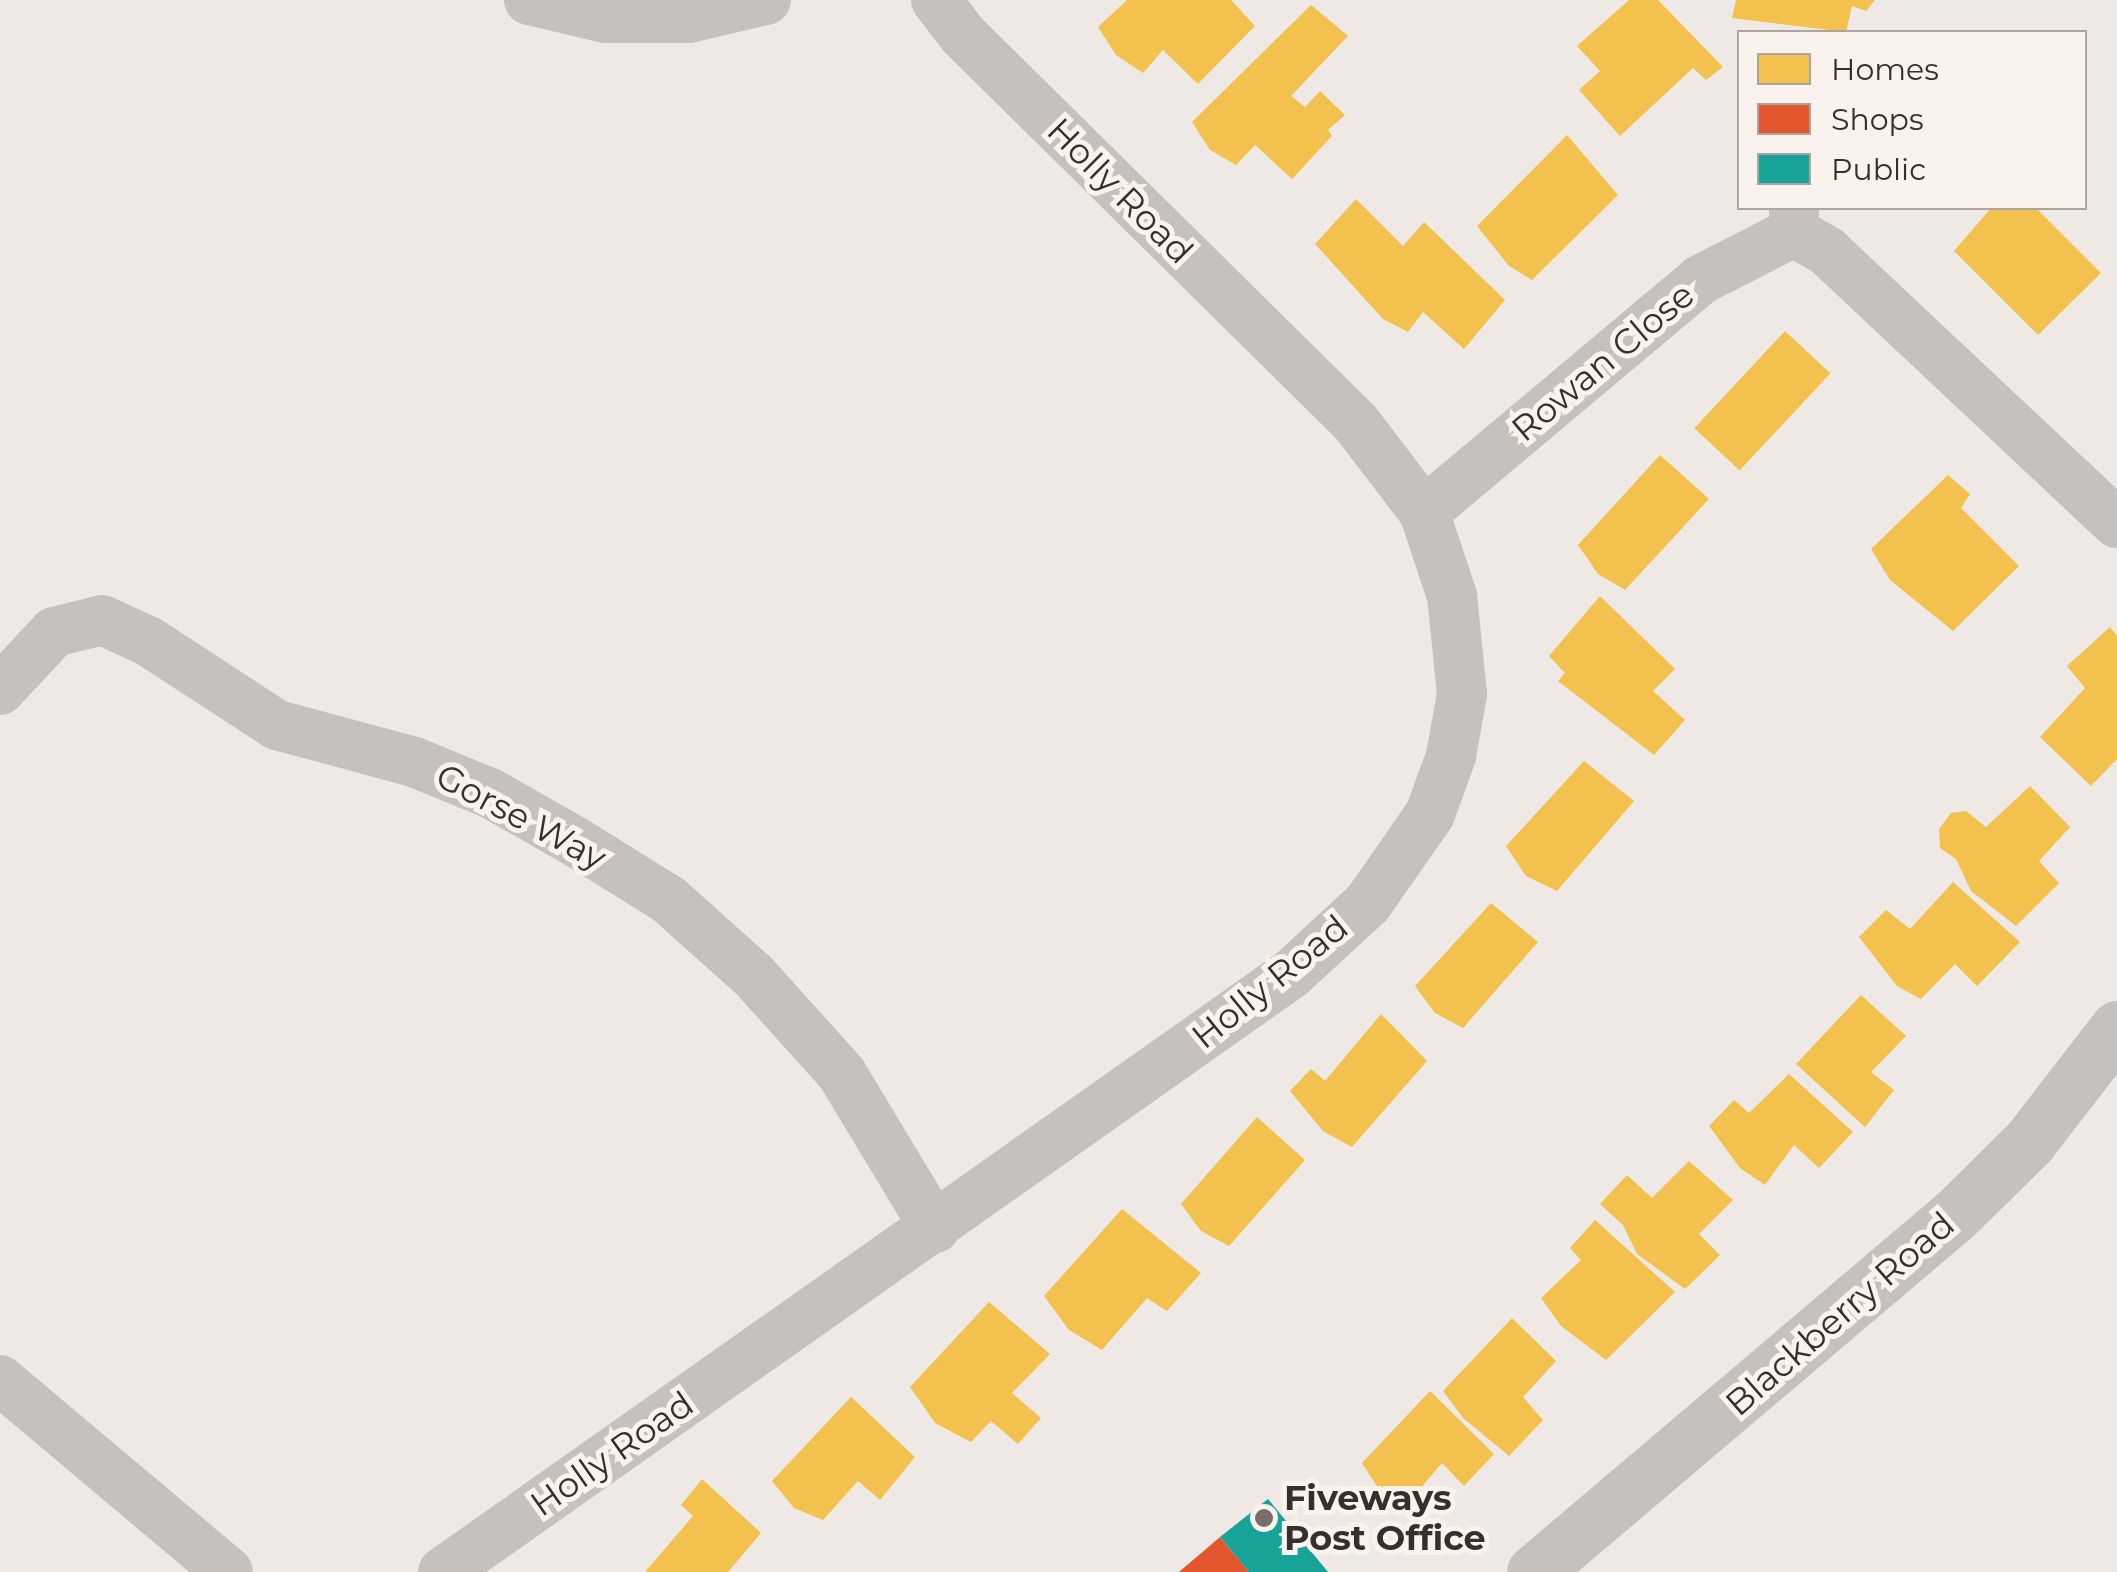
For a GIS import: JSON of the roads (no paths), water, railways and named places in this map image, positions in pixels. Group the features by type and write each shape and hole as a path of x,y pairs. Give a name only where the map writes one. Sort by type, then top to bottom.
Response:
{"street":[{"path":"529,0 606,18 689,18 766,0"},
{"name":"Holly Road","path":"444,1572 1292,974 1368,902 1430,814 1451,756 1462,694 1452,596 1424,512 1356,423 962,35 936,0"},
{"name":"Rowan Close","path":"1424,512 1700,280 1794,220 2117,522"},
{"name":"Gorse Way","path":"0,690 54,632 102,620 148,641 276,725 414,762 490,793 576,842 669,900 753,975 842,1074 935,1228"},
{"name":"Blackberry Road","path":"1534,1572 1956,1214 2030,1142 2117,1028"},
{"path":"0,1380 228,1572"}],"place":[{"name":"Fiveways Post Office","path":"1264,1518"}]}
